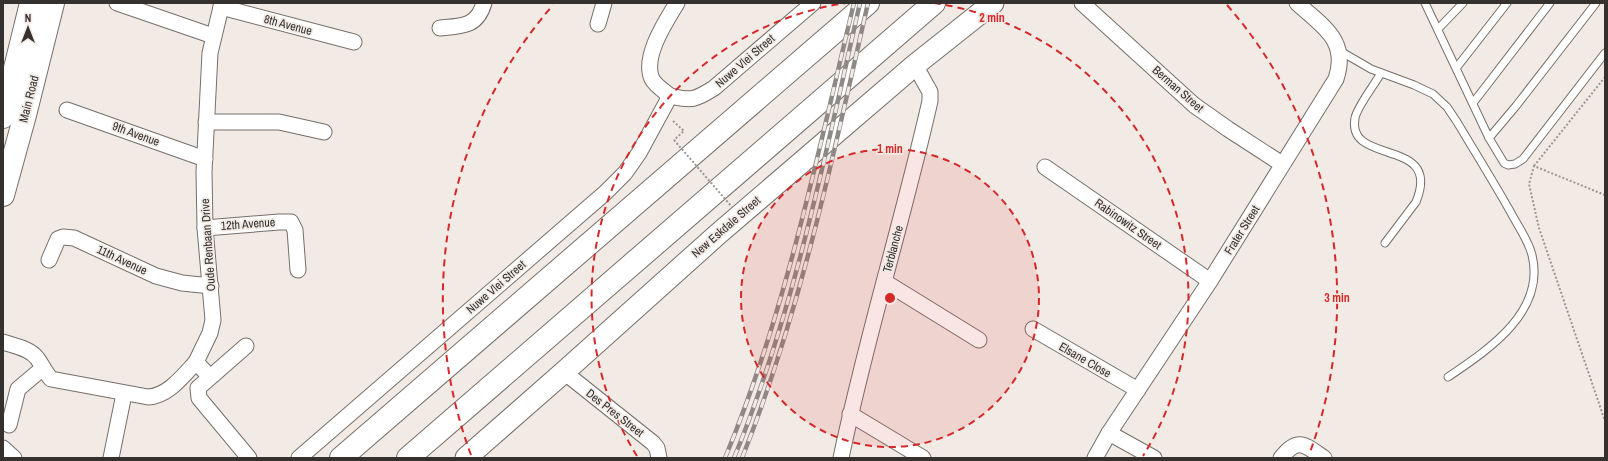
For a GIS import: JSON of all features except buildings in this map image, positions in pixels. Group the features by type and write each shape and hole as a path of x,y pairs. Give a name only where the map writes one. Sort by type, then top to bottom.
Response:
{"main road":[{"name":"Main Road","path":"3,117 31,3"},
{"name":"Main Road","path":"3,195 53,3"},
{"path":"341,458 868,3"},
{"path":"408,458 934,3"},
{"path":"332,458 444,368"}],"street":[{"path":"117,3 213,36"},
{"path":"440,28 466,25 477,17 482,11 484,3"},
{"path":"598,24 604,3"},
{"path":"670,96 652,79 649,65 652,49 677,3"},
{"name":"Nuwe Vlei Street","path":"299,458 625,173 639,154 670,96 686,100 696,99 714,88 813,3"},
{"name":"New Eskdale Street","path":"466,458 718,234 915,65 993,3"},
{"name":"Berman Street","path":"1082,3 1194,105 1228,130 1282,164"},
{"path":"1296,3 1335,39 1340,51"},
{"name":"Oude Renbaan Drive","path":"196,362 210,333 213,320 205,228 206,122 208,64 213,36 222,5"},
{"name":"8th Avenue","path":"222,5 354,42"},
{"name":"Frater Street","path":"1095,458 1109,433 1210,281 1336,79 1339,71 1340,51"},
{"name":"Terblanche","path":"841,458 850,414 917,158 930,101 930,92 915,65"},
{"name":"9th Avenue","path":"67,110 205,159"},
{"path":"206,122 280,122 324,132"},
{"name":"Rabinowitz Street","path":"1045,167 1210,281"},
{"name":"12th Avenue","path":"205,228 291,222 295,230 298,270"},
{"name":"11th Avenue","path":"49,260 58,239 68,236 156,276 182,283 211,286"},
{"path":"885,282 979,340"},
{"name":"Elsane Close","path":"1033,329 1138,390"},
{"path":"3,342 26,350 36,357 51,379 124,394 148,397 160,395 196,362 210,378"},
{"path":"246,346 198,388 199,398 248,458"},
{"path":"9,425 18,389 43,368"},
{"name":"Des Pres Street","path":"564,372 653,443 657,448 659,458"},
{"path":"111,458 124,394"},
{"path":"850,414 923,458"},
{"path":"1109,433 1154,458"},
{"path":"1281,458 1290,447 1298,445 1308,446 1324,458"},
{"path":"3,448 14,458"}],"lane":[{"path":"1425,3 1489,138 1506,164 1511,165 1523,159 1605,53"},
{"path":"1438,30 1462,3"},
{"path":"1457,68 1508,3"},
{"path":"1473,103 1550,3"},
{"path":"1489,138 1516,106 1596,3"},
{"path":"1340,51 1381,73 1414,85 1433,94 1447,107 1520,228 1532,255 1534,268 1531,292 1523,311 1499,339 1468,364 1448,377"},
{"path":"1381,73 1356,114 1355,129 1360,139 1368,144 1412,162 1420,170 1421,177 1419,195 1416,202 1385,243"}],"path":[{"path":"1605,77 1534,166 1529,184 1538,228 1605,421"},
{"path":"669,117 684,130 674,140 732,207"},
{"path":"1534,166 1605,195"}],"railway":[{"path":"725,458 747,403 783,290 813,176 854,3"},
{"path":"734,458 755,403 791,290 821,176 860,3"},
{"path":"742,458 763,403 799,290 828,175 868,3"}]}
